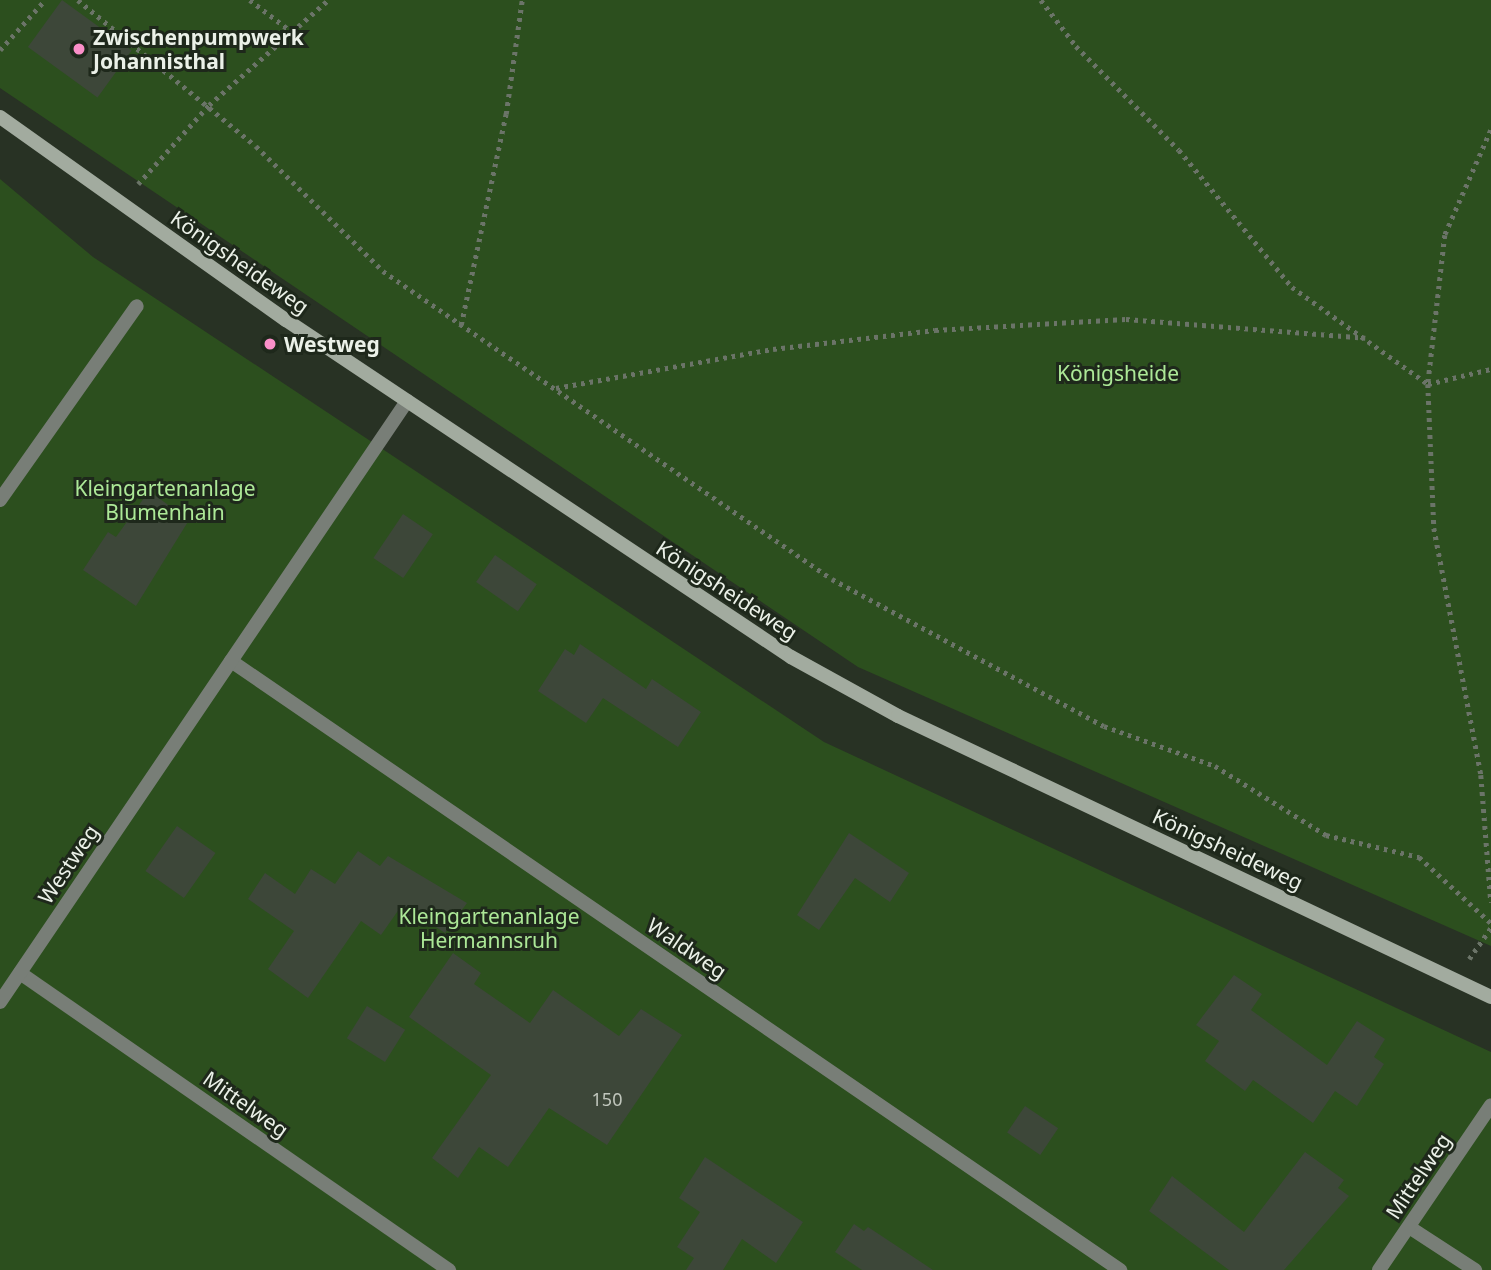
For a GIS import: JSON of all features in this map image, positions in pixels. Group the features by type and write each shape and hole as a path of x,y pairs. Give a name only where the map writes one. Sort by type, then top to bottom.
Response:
{"street":[{"name":"Königsheideweg","path":"0,117 407,401 840,685 1491,997"}],"lane":[{"path":"0,500 137,306"},
{"name":"Westweg","path":"0,1002 407,401"},
{"name":"Waldweg","path":"231,661 1120,1270"},
{"name":"Mittelweg","path":"20,973 449,1270"},
{"name":"Mittelweg","path":"1380,1270 1491,1105"},
{"path":"1409,1227 1475,1270"}],"path":[{"path":"0,50 46,0"},
{"path":"78,0 209,106 383,271 832,579 1104,726 1215,766 1325,835 1419,857 1491,923"},
{"path":"250,0 292,32"},
{"path":"121,203 209,106 328,0"},
{"path":"461,325 506,114 522,0"},
{"path":"1041,0 1076,46 1180,150 1292,287 1428,384 1491,369"},
{"path":"1491,130 1445,235 1428,384 1434,528 1480,775 1491,903"},
{"path":"554,389 773,349 949,329 1126,319 1365,338"}],"green space":[{"name":"Königsheide","path":"0,0 1491,0 1491,946 858,667 0,88"},
{"name":"Kleingartenanlage Hermannsruh","path":"0,179 93,257 824,742 1491,1052 1491,1270 0,1270"}],"building":[{"name":"Zwischenpumpwerk Johannisthal","path":"62,0 132,51 97,97 28,47"},
{"path":"149,491 189,520 136,606 83,570 108,532 116,537"},
{"path":"403,514 433,534 403,578 373,558"},
{"path":"495,555 537,584 518,611 476,582"},
{"path":"580,644 646,689 652,679 701,712 678,747 603,698 586,723 538,691 565,649 574,655"},
{"path":"177,826 216,853 184,898 145,871"},
{"path":"849,833 909,873 890,902 855,878 819,930 797,915"},
{"path":"358,851 380,866 388,856 467,903 445,933 402,905 381,935 361,921 308,998 268,969 294,931 248,899 265,873 295,894 311,869 335,884"},
{"path":"453,953 481,973 474,984 530,1023 553,990 619,1036 641,1009 682,1035 607,1145 549,1108 508,1167 479,1147 458,1178 432,1158 491,1075 409,1017"},
{"path":"1234,975 1262,994 1251,1010 1327,1065 1357,1021 1385,1039 1374,1057 1384,1064 1357,1106 1335,1091 1313,1123 1253,1080 1245,1091 1205,1061 1219,1041 1196,1025"},
{"path":"367,1006 405,1030 385,1062 347,1038"},
{"path":"1025,1106 1058,1128 1040,1155 1007,1133"},
{"path":"1305,1152 1344,1180 1338,1188 1349,1196 1284,1270 1229,1270 1149,1211 1172,1176 1244,1232"},
{"path":"705,1157 803,1222 776,1263 742,1239 723,1270 686,1270 694,1258 677,1247 700,1212 679,1198"},
{"path":"854,1224 864,1231 868,1227 933,1270 862,1270 835,1252"}],"place":[{"name":"Zwischenpumpwerk Johannisthal","path":"79,49"},
{"name":"Westweg","path":"270,344"}],"park label":[{"name":"Kleingartenanlage Blumenhain","path":"165,500"}]}
